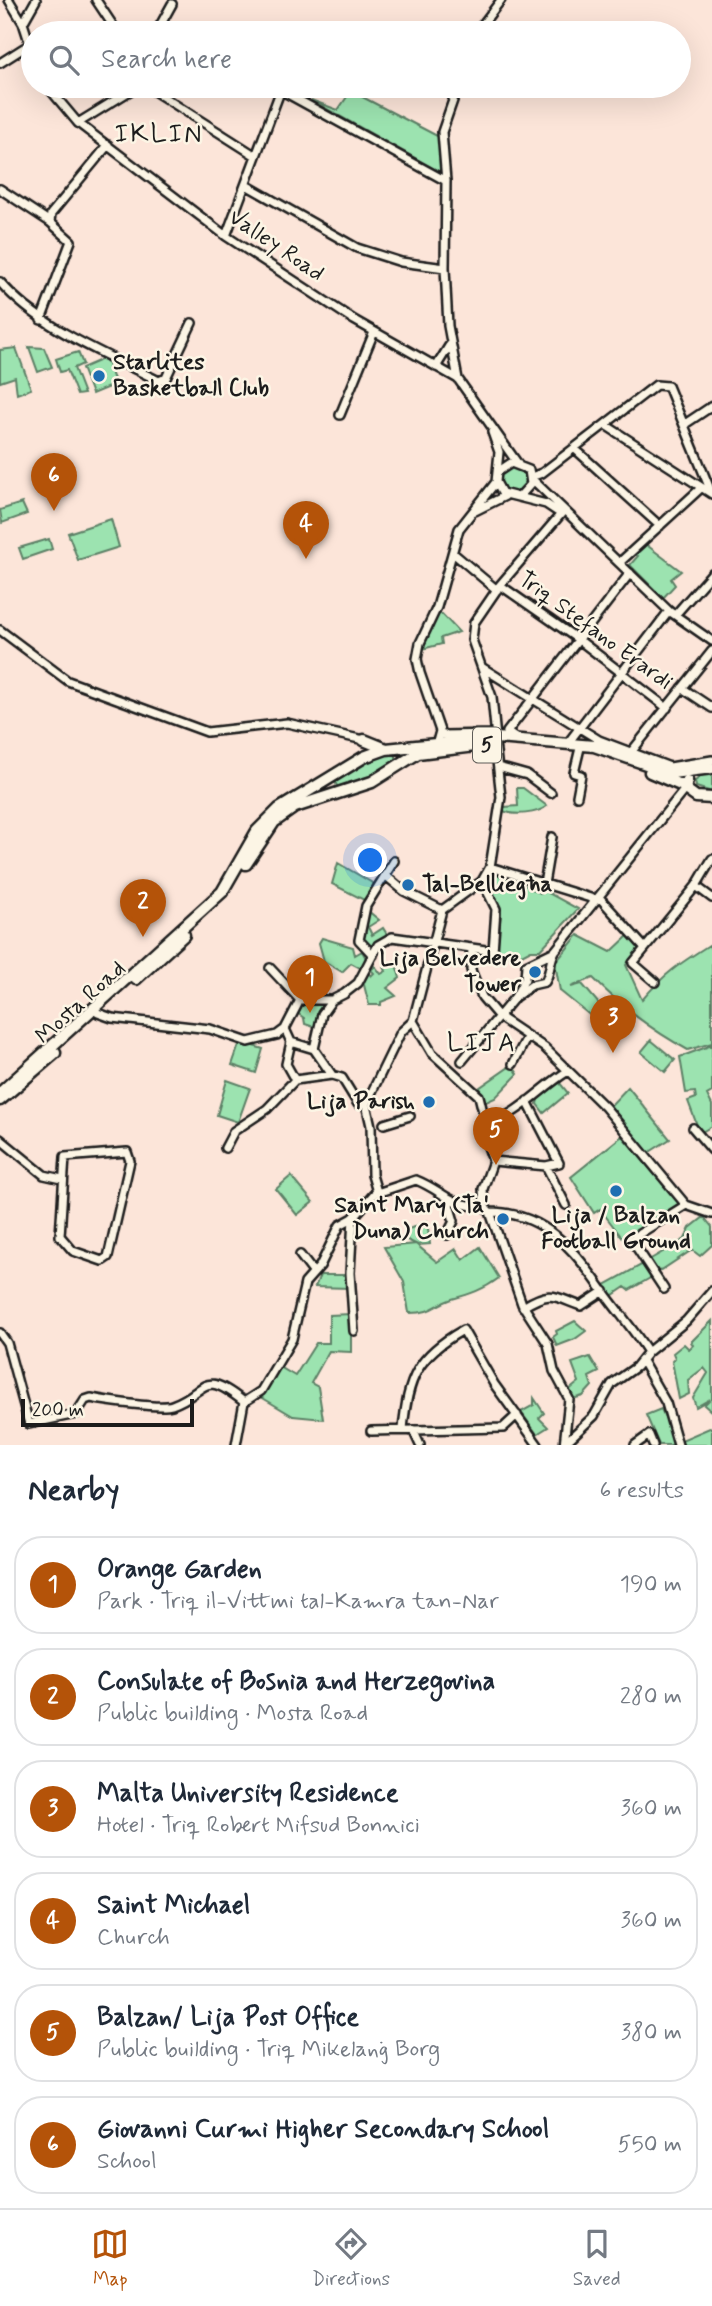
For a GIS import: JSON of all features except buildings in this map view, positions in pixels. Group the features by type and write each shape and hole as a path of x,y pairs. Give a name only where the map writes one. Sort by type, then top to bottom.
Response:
{"highway":[{"name":"5","path":"292,804 363,757 389,748 442,737 517,739 594,746 672,773 712,768"},
{"name":"5","path":"292,804 372,782 418,753 495,738 580,748 685,788 696,797"},
{"path":"364,740 402,754 401,763"},
{"path":"363,757 367,747 364,740"},
{"path":"658,769 712,761"},
{"path":"685,788 695,770"},
{"path":"327,779 328,788 337,793"},
{"path":"696,797 712,798"},
{"name":"Mosta Road","path":"0,1100 226,896 260,840 292,804"},
{"name":"Mosta Road","path":"0,1093 222,892 257,831 292,804"}],"street":[{"path":"9,0 22,21"},
{"path":"24,21 37,0"},
{"path":"96,0 110,21"},
{"path":"487,21 501,0"},
{"path":"163,21 172,5"},
{"path":"0,63 21,50"},
{"name":"Valley Road","path":"56,98 78,123 226,236 374,332 458,379 518,464"},
{"path":"78,123 119,98"},
{"path":"167,98 256,156"},
{"path":"226,236 278,98"},
{"path":"291,98 446,181"},
{"path":"454,98 442,132 446,181 445,268 449,345 458,379"},
{"path":"50,222 51,214 108,145"},
{"path":"246,185 358,248 401,262 445,268"},
{"path":"0,189 50,222 72,241 41,320"},
{"path":"0,282 16,301 41,320 159,381 166,378 192,323"},
{"path":"340,415 374,332"},
{"path":"436,367 449,345"},
{"path":"515,498 525,494 531,478 607,426 656,385 668,386 712,494"},
{"path":"685,424 712,406"},
{"name":"Valley Road","path":"490,425 499,452 499,471"},
{"path":"607,426 712,494"},
{"path":"575,449 660,526"},
{"path":"442,737 417,659 419,643 437,607 459,529 496,482 499,471 506,464 526,467 531,478 672,613 712,641"},
{"path":"496,482 505,496"},
{"path":"619,563 701,488"},
{"path":"471,513 505,496 552,507 574,521"},
{"path":"546,530 552,516 552,507"},
{"path":"377,1192 372,1175 371,1126 366,1104 401,1032 413,1021 442,909 482,881 489,867 501,797 492,697 472,640 474,623 498,588 561,514"},
{"name":"Triq Stefano Erardi","path":"453,553 498,588 579,640 667,708"},
{"path":"495,738 507,732 630,573"},
{"path":"568,743 621,673 672,613 712,573"},
{"path":"0,629 68,681 207,732 287,723 364,740"},
{"path":"632,751 712,652"},
{"path":"483,667 600,740 670,767 712,761"},
{"path":"682,688 712,708"},
{"path":"507,732 517,739"},
{"path":"577,796 581,775 574,773 580,748"},
{"path":"498,767 527,775 551,793"},
{"path":"544,964 675,804 685,788"},
{"path":"675,804 696,797"},
{"path":"544,884 552,837"},
{"path":"655,982 633,963 696,886 712,859"},
{"path":"373,956 359,940 366,906 394,861"},
{"path":"489,867 598,899 645,948"},
{"path":"385,875 404,891 442,909"},
{"path":"314,1049 322,1014 332,999 358,983 378,946 392,937 492,951 496,909 482,881"},
{"path":"696,886 712,898"},
{"path":"472,948 471,970 481,997 499,1017 545,1048 605,1107 686,1205 712,1214"},
{"path":"447,1065 462,1061 515,997 525,979 526,965 532,960 544,964"},
{"path":"515,997 532,985 545,982 548,975 544,964"},
{"path":"270,968 300,1000 332,999"},
{"path":"525,979 532,985"},
{"path":"98,1013 112,1018 210,1029 248,1042 277,1035 285,1029 300,1000"},
{"path":"413,1021 432,1054 461,1077 479,1096 486,1124 484,1135 493,1161 483,1189 487,1209 523,1307 548,1344 554,1371 569,1398 564,1445"},
{"path":"285,1029 291,1042 286,1064 295,1080"},
{"path":"513,1064 527,1037"},
{"path":"291,1042 314,1049 332,1075"},
{"path":"461,1077 462,1061"},
{"path":"486,1124 512,1114 543,1086 568,1071"},
{"path":"225,1148 234,1131 267,1109 295,1080 332,1075 342,1078 358,1104 366,1104"},
{"path":"493,1161 546,1166 559,1163 527,1101"},
{"path":"384,1124 410,1116"},
{"path":"693,1128 712,1150"},
{"path":"0,1139 44,1175 62,1180"},
{"path":"127,1152 130,1161 108,1257 102,1261 73,1251 60,1237 62,1180 65,1157 127,1152"},
{"path":"546,1166 566,1205"},
{"path":"236,1445 244,1402 261,1391 292,1339 305,1283 320,1266 341,1225 353,1218 377,1192 416,1180 428,1184 448,1201 513,1212 547,1228 588,1267 648,1352"},
{"path":"430,1201 436,1192"},
{"path":"447,1235 454,1221 448,1201"},
{"path":"664,1289 631,1238 686,1205"},
{"path":"452,1215 468,1206"},
{"path":"353,1218 351,1273 354,1331"},
{"path":"300,1255 313,1272"},
{"path":"523,1307 539,1297 558,1294 581,1306 604,1291"},
{"path":"564,1445 594,1416 611,1384 687,1321 712,1291"},
{"path":"403,1429 407,1391 417,1369 428,1354 463,1330 494,1384 537,1444"},
{"path":"0,1333 7,1343 24,1397 29,1424 76,1414 85,1400 91,1398 155,1406 172,1405 199,1386 215,1385 226,1388 244,1402"},
{"path":"642,1361 666,1403 678,1445"},
{"path":"371,1431 503,1428 517,1415"},
{"path":"413,1430 419,1445"},
{"path":"635,1445 649,1435 653,1445"}],"green space":[{"path":"346,98 364,98 441,138 444,174 311,100 338,110"},
{"path":"29,347 44,348 52,367 38,372"},
{"path":"16,348 31,389 17,394 15,377 0,382 0,350"},
{"path":"78,352 83,364 74,368 84,394 77,395 67,370 60,372 56,359"},
{"name":"Starlites Basketball Club","path":"105,358 116,384 92,394 82,368"},
{"path":"513,468 522,472 526,481 522,490 513,494 504,490 500,481 504,472"},
{"path":"22,503 27,514 2,523 0,510"},
{"path":"111,519 119,547 78,560 68,533"},
{"path":"49,539 52,549 23,559 19,548"},
{"path":"644,543 681,571 671,579 675,585 663,598 630,565 638,556 634,553"},
{"path":"437,614 442,614 459,632 441,638 442,644 422,649"},
{"path":"389,752 396,755 396,762 374,776 337,787 335,780 358,765"},
{"path":"703,775 712,775 712,792 696,787 695,781"},
{"path":"517,788 523,788 547,806 526,813 503,811 504,807 518,806"},
{"path":"338,863 374,884 366,901 332,884"},
{"path":"495,871 540,893 545,891 578,909 540,950 531,950 516,958 497,952 501,913 486,882 490,873"},
{"path":"367,910 379,920 368,927 372,935 383,928 388,936 369,947 359,930"},
{"path":"578,935 611,952 629,935 638,944 638,950 626,965 642,1000 673,970 709,945 712,951 712,1043 688,1050 638,1017 593,978 571,987 582,984 599,1004 620,1015 608,1030 560,991 555,963"},
{"path":"322,938 353,947 355,955 362,951 368,962 364,970 351,963 342,972 324,961 319,943"},
{"path":"395,961 400,978 387,988 396,996 381,1002 381,1005 369,1005 363,981 368,972 371,976 374,973 371,970 375,966 381,974 386,971 384,967"},
{"path":"324,1000 324,1010 317,1028 305,1024 304,1018 293,1010 300,1004"},
{"path":"651,1040 675,1060 665,1072 641,1052"},
{"path":"240,1042 263,1049 256,1073 232,1065"},
{"path":"712,1045 712,1092 707,1095 712,1105 712,1126 700,1133 688,1101 696,1098 695,1092 686,1093 680,1057"},
{"path":"512,1065 518,1074 495,1098 484,1103 479,1088"},
{"path":"227,1080 250,1088 238,1122 217,1115"},
{"path":"559,1082 568,1093 544,1113 537,1104 538,1099"},
{"path":"628,1087 670,1139 648,1153 611,1111 610,1106"},
{"name":"Lija / Balzan Football Ground","path":"622,1136 679,1203 624,1240 600,1209 594,1213 571,1177"},
{"path":"291,1176 313,1202 297,1215 276,1189"},
{"path":"704,1217 712,1227 712,1245 700,1256 692,1250 657,1273 649,1260 685,1239 690,1228"},
{"path":"427,1221 430,1244 417,1245 437,1262 456,1249 463,1260 480,1247 499,1278 482,1289 428,1310 409,1313 404,1282 384,1247 416,1244 407,1240 407,1230"},
{"path":"643,1264 652,1277 629,1290 625,1287 610,1297 603,1286"},
{"path":"320,1275 349,1275 350,1288 315,1287"},
{"path":"351,1314 351,1352 329,1351 311,1383 318,1387 323,1419 293,1416 261,1397 278,1366 295,1376 316,1343 329,1343 329,1315"},
{"path":"575,1321 586,1331 557,1346 553,1337 557,1334 556,1331"},
{"path":"712,1321 712,1412 704,1405 710,1399 696,1407 693,1398 708,1373 704,1368 688,1380 689,1394 679,1399 672,1361 675,1358 673,1353 684,1344 689,1349 693,1345 691,1342"},
{"path":"590,1357 599,1372 589,1377 592,1386 583,1396 572,1399 568,1391 579,1382 572,1363"},
{"path":"534,1398 544,1413 539,1418 548,1427 537,1434 521,1412 534,1405"},
{"path":"661,1409 666,1419 670,1418 676,1445 659,1445 646,1415"},
{"path":"712,1427 712,1445 680,1445 679,1441"}],"place":[{"name":"Starlites Basketball Club","path":"99,376"},
{"name":"Giovanni Curmi Higher Secondary School","path":"54,511"},
{"name":"Saint Michael","path":"306,559"},
{"name":"Tal-Belliegħa","path":"408,885"},
{"name":"Consulate of Bosnia and Herzegovina","path":"143,937"},
{"name":"Lija Belvedere Tower","path":"535,972"},
{"name":"Orange Garden","path":"310,1013"},
{"name":"Malta University Residence","path":"613,1053"},
{"name":"Lija Parish","path":"429,1102"},
{"name":"Balzan/ Lija Post Office","path":"496,1165"},
{"name":"Lija / Balzan Football Ground","path":"616,1191"},
{"name":"Saint Mary (Ta' Duna) Church","path":"503,1219"}],"district":[{"name":"IKLIN","path":"159,135"},
{"name":"LIJA","path":"482,1044"}]}
